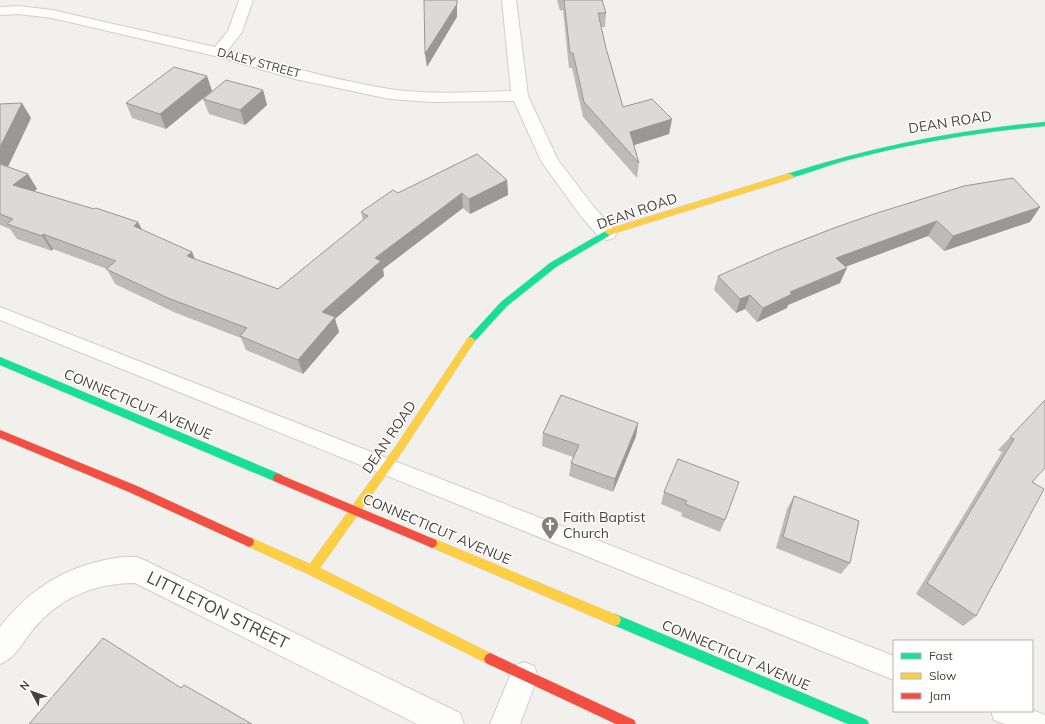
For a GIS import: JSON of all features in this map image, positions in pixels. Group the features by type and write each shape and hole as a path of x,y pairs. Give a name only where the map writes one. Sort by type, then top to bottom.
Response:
{"main road":[{"name":"DEAN ROAD","path":"312,570 387,466 469,342 504,304 553,265 607,234 853,156 914,142 1007,127 1045,124"},
{"name":"CONNECTICUT AVENUE","path":"0,361 864,724"},
{"path":"0,434 133,489 312,570 524,676 630,724"}],"street":[{"path":"219,52 236,32 246,0"},
{"path":"509,0 520,96 550,161 587,211 607,234"},
{"name":"DALEY STREET","path":"0,11 18,10 52,14 219,52 295,74 390,94 431,97 520,96"},
{"name":"LITTLETON STREET","path":"0,650 37,606 56,592 94,574 122,569 137,570 449,724"},
{"path":"505,724 524,676"}],"lane":[{"path":"0,314 893,668"},
{"path":"1006,712 1036,724"}],"building":[{"path":"424,0 457,0 457,4 425,54"},
{"path":"564,0 602,0 606,13 598,13 606,48 623,107 652,99 672,119 630,132 639,163 584,102 573,53 570,53"},
{"path":"174,67 207,76 160,114 126,103"},
{"path":"226,80 263,90 240,110 203,99"},
{"path":"22,103 0,147 0,104"},
{"path":"477,154 507,180 469,199 462,193 375,258 381,261 322,312 335,317 298,360 240,336 247,328 168,298 106,269 116,261 43,234 42,236 7,224 13,219 0,214 0,164 28,174 13,185 94,209 96,208 138,222 134,226 192,252 187,256 278,289 368,216 361,212 393,190 398,193"},
{"path":"1013,178 1040,207 953,236 937,221 836,258 847,268 790,292 792,294 763,308 750,295 740,299 718,276 775,251 874,214 964,186"},
{"path":"561,395 638,423 615,479 571,463 579,445 543,433"},
{"path":"1045,400 1045,468 1032,482 1044,489 976,616 927,583 1014,439 1010,437"},
{"path":"678,459 739,482 725,520 685,504 687,501 664,492"},
{"path":"794,496 859,521 850,563 783,537"},
{"path":"103,638 181,688 184,685 252,724 29,724"}],"traffic: fast":[{"path":"790,176 839,160 902,145 973,132 1045,124"},
{"path":"471,340 504,304 553,265 609,232"},
{"path":"0,361 278,478"},
{"path":"615,620 863,724"}],"traffic: slow":[{"path":"609,232 790,176"},
{"path":"312,570 399,449 471,340"},
{"path":"249,542 312,570 490,659"},
{"path":"432,543 615,620"}],"traffic: jam":[{"path":"0,434 133,489 249,542"},
{"path":"278,478 432,543"},
{"path":"490,659 630,724"}],"place":[{"name":"Faith Baptist Church","path":"550,540"}]}
